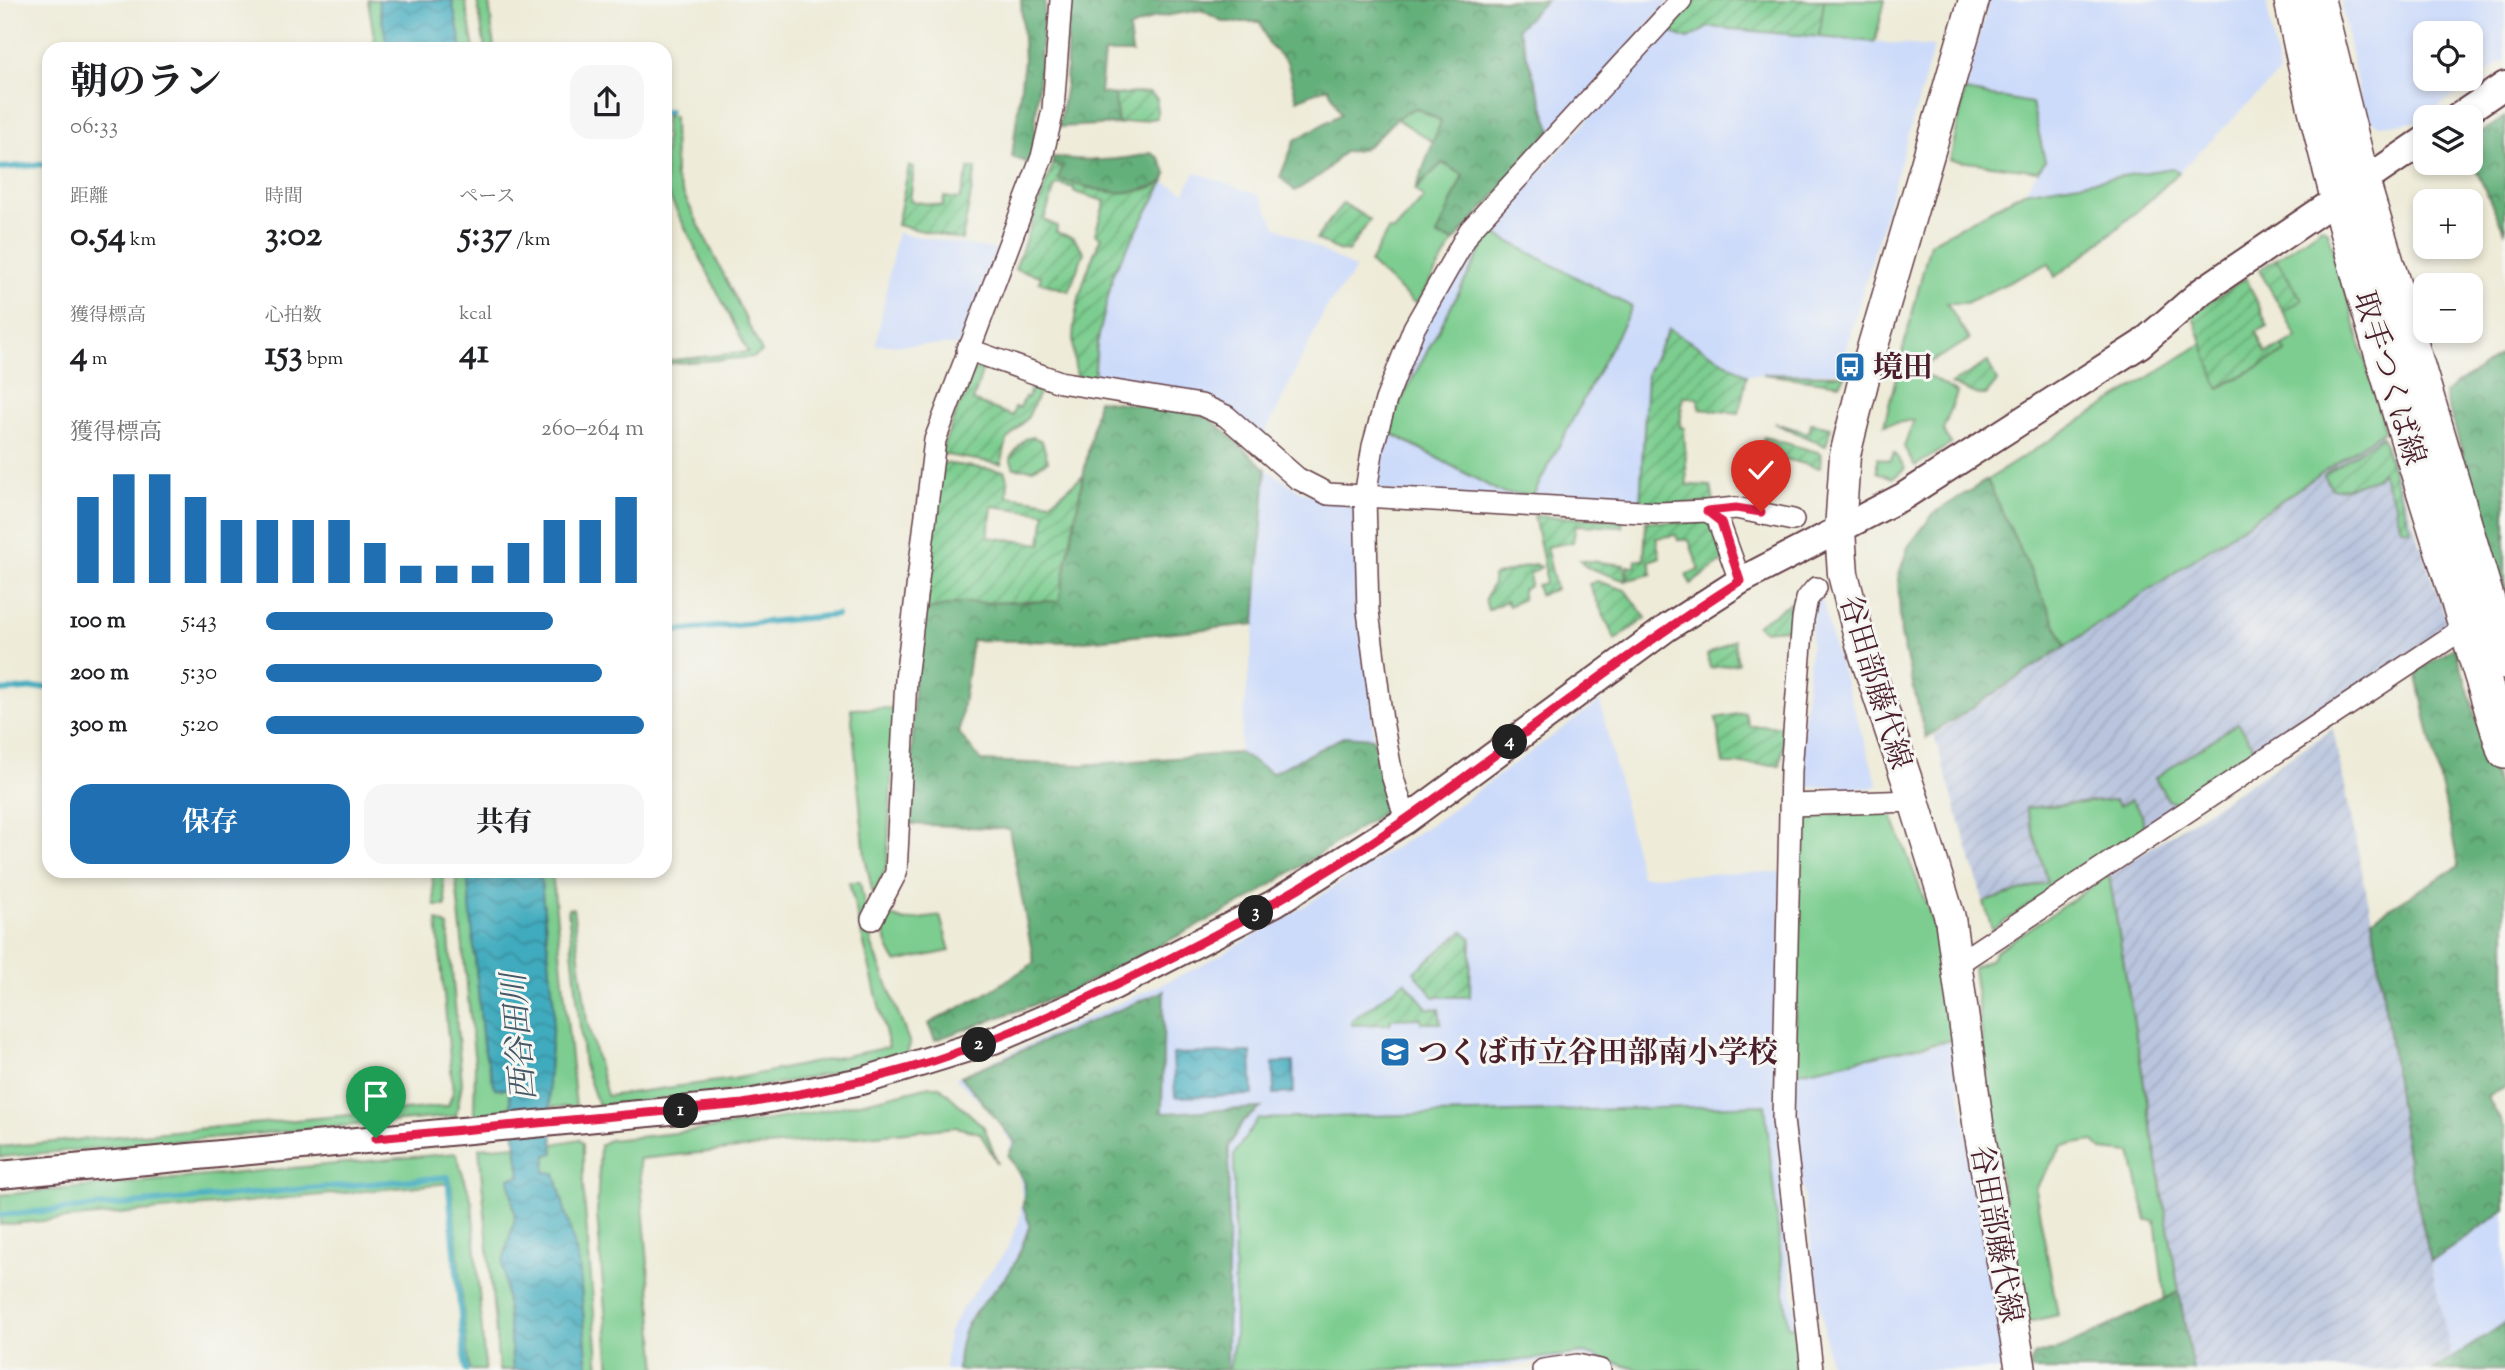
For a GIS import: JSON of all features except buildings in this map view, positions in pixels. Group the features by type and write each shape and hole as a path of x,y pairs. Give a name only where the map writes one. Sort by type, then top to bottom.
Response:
{"main road":[{"name":"谷田部藤代線","path":"1974,0 1867,366 1845,455 1840,531 1843,573 1861,644 1950,918 1954,966 2021,1370"},
{"name":"取手つくば線","path":"2292,0 2350,191 2505,660"},
{"name":"取手つくば線","path":"2317,0 2350,191 2401,415 2505,751"}],"street":[{"path":"872,919 895,873 906,679 934,440 1043,152 1053,110 1061,0"},
{"path":"1406,820 1392,775 1372,653 1364,497 1373,446 1386,400 1414,328 1469,230 1681,0"},
{"path":"2476,105 2505,85"},
{"path":"0,1175 743,1104 800,1094 931,1062 994,1040 1085,1001 1275,904 1406,820 1657,635 1740,581 1904,496 2141,344 2202,290 2413,148"},
{"path":"967,349 1060,382 1202,405 1226,416 1297,478 1328,494 1659,513 1736,508 1793,520"},
{"path":"1707,511 1721,522 1740,581"},
{"path":"1812,1370 1783,1120 1791,805 1803,619 1807,599 1816,587"},
{"path":"1954,966 2468,626"},
{"path":"1791,805 1914,801"},
{"path":"1543,1370 1577,1365 1600,1370"}],"shaded area":[{"path":"1547,0 1670,0 1552,133 1518,28"},
{"path":"1989,0 2266,0 2279,73 2153,198 2115,232 2055,277 2024,192 2045,161 2032,104 1965,91"},
{"path":"2341,0 2505,0 2505,60 2483,76 2483,21 2413,21 2413,91 2461,91 2441,105 2413,105 2413,122 2379,125 2368,118 2360,100"},
{"path":"1709,27 1934,47 1839,372 1747,375 1669,329 1647,373 1640,505 1372,491 1384,424 1419,330 1482,225 1492,225 1668,32 1688,38"},
{"path":"1195,172 1260,196 1276,226 1356,269 1325,310 1268,428 1265,442 1238,416 1094,380 1097,344 1114,271 1164,182 1185,192"},
{"path":"897,233 996,250 959,345 876,345"},
{"path":"2382,433 2449,627 1992,930 1934,735"},
{"path":"1266,469 1300,491 1354,507 1373,717 1373,738 1345,737 1272,774 1239,753 1255,624"},
{"path":"1819,598 1823,602 1833,644 1878,785 1872,788 1799,786 1814,602"},
{"name":"つくば市立谷田部南小学校","path":"1600,701 1641,876 1780,872 1779,1165 1787,1254 1803,1370 1635,1370 1578,1356 1485,1370 945,1370 948,1334 962,1308 1006,1251 1019,1222 1022,1201 1020,1179 1008,1156 1011,1143 993,1114 955,1078 1201,966 1281,921 1439,819"},
{"path":"2333,729 2372,919 2407,1156 2452,1358 2434,1370 2193,1370 2109,875"},
{"path":"1951,1042 2008,1370 1830,1370 1798,1157 1794,1073"},
{"path":"2505,1210 2505,1323 2452,1358 2431,1262"}],"green space":[{"path":"368,0 378,0 387,42 375,42"},
{"path":"452,0 465,0 473,42 461,42"},
{"path":"477,0 489,0 493,42 484,42"},
{"path":"1021,0 1045,0 1032,164 1012,157 1024,60"},
{"path":"1547,0 1518,28 1552,133 1454,241 1437,236 1463,175 1442,163 1415,190 1441,121 1417,108 1406,112 1365,147 1356,151 1345,151 1322,174 1295,191 1280,177 1295,140 1341,114 1328,87 1297,100 1287,62 1269,45 1260,22 1224,22 1201,10 1152,18 1129,29 1132,53 1104,53 1100,93 1115,95 1118,124 1059,127 1066,84 1068,2"},
{"path":"1690,0 1824,0 1819,37 1709,27 1688,39 1662,29"},
{"path":"1824,0 1885,0 1875,42 1819,37"},
{"path":"1965,91 2032,103 2045,161 2038,171 1950,160"},
{"path":"1149,92 1157,99 1157,118 1118,124 1115,95"},
{"path":"1416,108 1441,121 1433,142 1394,117"},
{"path":"672,116 675,177 762,352 754,357 672,363 672,360 748,352 672,202"},
{"path":"2505,117 2505,233 2478,175 2483,175 2483,132"},
{"path":"1151,153 1159,158 1167,173 1164,182 1150,188 1124,192 1099,190 1058,179 1062,167 1053,164 1052,157 1102,160"},
{"path":"1442,163 1463,175 1437,236 1454,241 1417,303 1370,263 1388,230 1394,231 1424,198 1415,190"},
{"path":"1053,164 1062,167 1058,179 1111,192 1137,191 1164,182 1114,271 1097,344 1094,380 1077,376 1074,323 1082,288 1101,237 1095,234 1105,201 1074,192 1074,188 1060,184 1055,186 1044,220 1057,226 1056,232 1074,238 1084,252 1069,291 1039,282 1041,276 1015,269"},
{"path":"909,166 914,168 910,201 943,206 944,197 960,199 969,168 976,168 962,240 897,225"},
{"path":"2172,168 2179,172 2119,227 2055,277 2049,263 1966,303 1947,303 1969,340 1929,363 1923,372 1957,393 1943,430 1951,444 1915,466 1904,447 1914,420 1884,425 1930,243 2024,192"},
{"path":"1343,203 1370,220 1348,252 1316,239"},
{"path":"2322,227 2328,231 2385,430 2066,646 1987,480 2203,343 2219,388 2286,352 2283,346 2297,338 2283,311 2302,300 2276,259"},
{"path":"1491,232 1632,307 1533,495 1502,493 1385,430"},
{"path":"2276,259 2302,300 2283,311 2259,270"},
{"path":"2246,278 2268,326 2256,332 2266,353 2283,346 2286,352 2218,388 2192,314"},
{"path":"1669,329 1747,375 1739,413 1700,409 1698,398 1683,396 1680,427 1684,428 1687,485 1711,486 1714,503 1640,505 1647,373"},
{"path":"2505,351 2505,592 2444,393"},
{"path":"976,361 1043,384 1028,417 1007,440 1001,464 940,454","holes":["983,368 1033,382 1028,398 1025,397 1020,408 1015,407 1013,416 973,401"]},
{"path":"1988,362 1997,381 1986,395 1951,384"},
{"path":"1763,374 1846,375 1840,384"},
{"path":"1098,400 1194,412 1211,419 1266,469 1255,624 1074,642 972,640 959,733 981,761 1082,765 1239,753 1272,773 1345,736 1373,738 1387,796 1387,810 1248,900 1067,993 935,1040 928,1024 984,995 1034,963 1009,829 910,824 914,682 922,611 960,603 1059,601"},
{"path":"1774,423 1809,433 1811,423 1831,427 1826,446"},
{"path":"2382,436 2411,530 2401,528 2394,501 2381,472 2377,478 2347,488 2332,489 2324,475"},
{"path":"1033,437 1042,441 1048,461 1033,469 1014,468 1010,458 1025,439"},
{"path":"1764,437 1821,453 1820,468 1758,452"},
{"path":"1894,453 1905,468 1893,478 1877,472 1877,458 1890,461"},
{"path":"942,463 1004,471 1008,481 1007,496 1051,502 1083,476 1059,601 960,603 922,611","holes":["992,506 1045,513 1041,544 988,537"]},
{"path":"1987,480 2066,646 1926,738 1901,636 1898,577 1908,547 1934,513"},
{"path":"1534,516 1622,520 1623,527 1576,525 1573,542 1546,547 1556,589 1539,595 1537,585 1545,583 1545,568"},
{"path":"1713,519 1729,556 1691,584 1686,575 1699,570 1689,540 1678,540 1676,535 1656,538 1660,557 1649,561 1652,574 1628,580 1627,566 1635,566 1636,560 1644,560 1646,521 1685,523"},
{"path":"1580,560 1624,565 1626,581 1586,567"},
{"path":"1534,564 1541,567 1530,574 1530,586 1522,590 1523,599 1509,606 1506,601 1488,610 1485,599 1493,583 1493,576"},
{"path":"1597,581 1625,590 1646,618 1615,640 1589,584"},
{"path":"1797,599 1795,628 1764,631 1757,625"},
{"path":"1734,640 1738,664 1710,668 1707,655"},
{"path":"2455,647 2505,812 2505,1088 2487,1096 2505,1129 2505,1210 2431,1262 2407,1156 2372,919 2459,866 2416,672"},
{"path":"895,708 887,864 874,899 865,857 851,709"},
{"path":"1745,713 1749,726 1786,726 1780,765 1723,764 1716,718"},
{"path":"2238,723 2258,753 2179,805 2168,800 2155,778"},
{"path":"2114,800 2119,806 2131,800 2142,815 2144,829 1992,930 1984,902 2048,882 2026,808"},
{"path":"1890,811 1934,924 1956,1039 1794,1073 1799,816"},
{"path":"2109,875 2179,1292 2165,1299 2155,1221 2147,1221 2131,1153 2102,1150 2093,1141 2062,1146 2035,1189 2058,1315 2025,1323 1981,1059 1983,1043 1973,968 1993,958 1995,952"},
{"path":"433,878 443,878 446,906 435,906"},
{"path":"456,878 468,878 483,1044 495,1088 509,1089 511,1113 474,1115 475,1064"},
{"path":"541,878 553,878 576,1107 550,1107 548,1083 554,1008"},
{"path":"849,882 860,882 872,945 910,1044 907,1053 831,1073 754,1088 598,1105 584,1065 568,909 573,908 587,1021 607,1096 733,1079 889,1047"},
{"path":"888,915 905,921 940,916 950,951 896,962 886,940"},
{"path":"437,920 448,926 462,1083 456,1116 0,1157 0,1147 448,1106 453,1092"},
{"path":"1463,931 1471,938 1470,997 1434,997 1414,972"},
{"path":"1405,981 1427,1008 1439,1009 1441,1023 1421,1023 1421,1018 1391,1019 1390,1024 1352,1025 1352,1020"},
{"path":"1164,991 1162,1113 1261,1108 1243,1121 1229,1147 1227,1370 958,1370 962,1337 967,1325 1010,1271 1030,1225 1023,1207 1025,1183 1008,1156 1015,1142 961,1076"},
{"path":"939,1086 984,1127 998,1164 980,1133 956,1127 639,1159 657,1370 610,1370 597,1214 600,1145 609,1140 731,1126 810,1113"},
{"path":"1765,1105 1788,1326 1796,1327 1803,1370 1639,1370 1584,1353 1481,1365 1378,1370 1229,1370 1235,1334 1234,1154 1258,1119"},
{"path":"579,1139 583,1144 583,1186 599,1370 588,1370 579,1263 545,1173 546,1155 554,1153 553,1144"},
{"path":"516,1145 520,1177 509,1178 515,1218 503,1262 513,1370 499,1370 479,1148"},
{"path":"456,1153 472,1202 485,1370 469,1370 451,1183 0,1225 0,1195"},
{"path":"2179,1292 2193,1370 2031,1370 2030,1363 2035,1355 2065,1347"},
{"path":"2505,1323 2505,1370 2434,1370"}],"water":[{"path":"378,0 452,0 461,42 387,42"},
{"name":"西谷田川","path":"468,878 541,878 554,1008 548,1083 554,1153 546,1155 545,1172 555,1173 579,1263 588,1370 513,1370 503,1262 515,1218 509,1178 520,1176 509,1089 495,1088 483,1044"},
{"path":"1251,1052 1253,1095 1175,1097 1173,1054"},
{"path":"1293,1062 1294,1093 1274,1094 1273,1063"}],"waterway":[{"path":"0,168 42,165"},
{"path":"672,631 837,615"},
{"path":"0,691 42,688"},
{"path":"0,1215 448,1177 466,1370"}],"place":[{"name":"境田","path":"1850,367"},
{"name":"つくば市立谷田部南小学校","path":"1395,1052"}],"route":[{"path":"376,1138 679,1111 800,1094 931,1062 994,1040 1085,1001 1275,904 1324,874 1406,820 1668,627 1740,581 1721,522 1707,511 1736,508 1761,512"}]}
